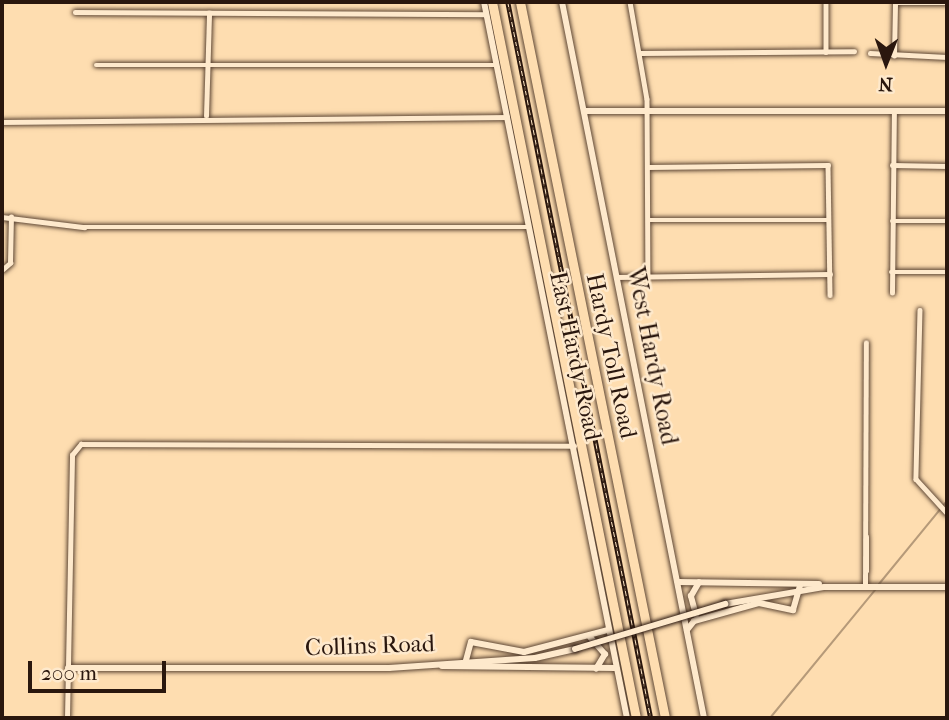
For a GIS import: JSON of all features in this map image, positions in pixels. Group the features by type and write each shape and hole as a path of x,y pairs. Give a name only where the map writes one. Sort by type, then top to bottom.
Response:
{"highway":[{"name":"Hardy Toll Road","path":"492,2 636,718"},
{"name":"Hardy Toll Road","path":"520,2 665,718"}],"main road":[{"name":"East Hardy Road","path":"484,2 575,446 615,668 627,718"},
{"name":"West Hardy Road","path":"562,2 704,718"},
{"path":"584,111 947,111"},
{"path":"678,582 800,587 947,587"},
{"path":"699,582 691,596 703,618"},
{"path":"687,631 703,618 759,603 789,612 799,605 800,587"},
{"name":"Collins Road","path":"68,668 419,666 535,658 575,649 725,604 800,587"},
{"path":"608,630 524,652 471,642 465,664 615,668"},
{"path":"588,636 597,638 605,654 596,669"}],"street":[{"path":"631,2 647,111 648,276"},
{"path":"826,2 826,52"},
{"path":"894,56 895,3 947,4"},
{"path":"75,12 487,14"},
{"path":"206,116 208,13"},
{"path":"640,53 854,51"},
{"path":"870,54 947,57"},
{"path":"96,65 497,65"},
{"path":"891,293 894,110"},
{"path":"2,122 64,124 101,116 507,117"},
{"path":"648,167 828,165 830,295"},
{"path":"892,165 947,166"},
{"path":"2,217 84,227 529,228"},
{"path":"2,270 10,263 11,217"},
{"path":"649,220 829,220"},
{"path":"892,220 947,221"},
{"path":"891,272 947,272"},
{"path":"616,277 830,274"},
{"path":"920,310 916,479 947,513"},
{"path":"866,343 868,586"},
{"path":"67,718 75,447 575,446"}],"waterway":[{"path":"879,584 947,501"},
{"path":"770,718 876,589"}],"railway":[{"path":"508,2 651,718"}]}
